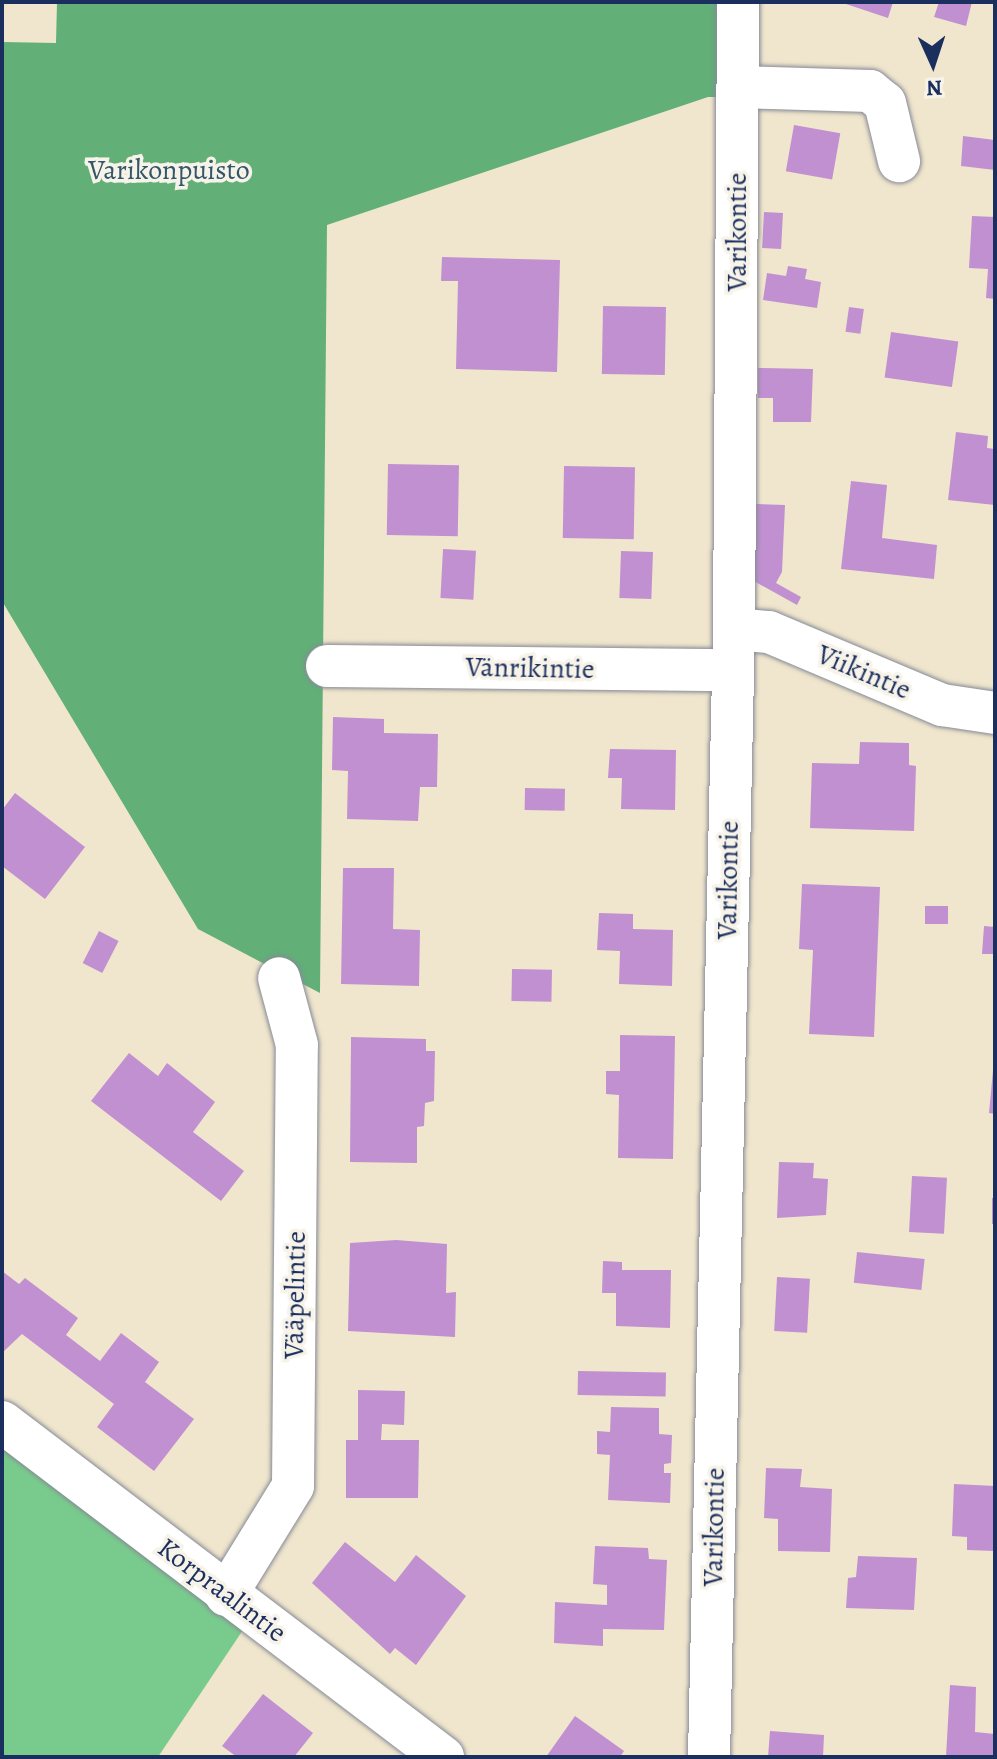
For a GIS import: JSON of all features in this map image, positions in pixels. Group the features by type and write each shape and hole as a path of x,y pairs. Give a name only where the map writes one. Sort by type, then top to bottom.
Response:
{"street":[{"name":"Varikontie","path":"709,1757 734,629 738,2"},
{"path":"738,87 870,91 885,103 899,161"},
{"name":"Viikintie","path":"734,629 769,632 942,705 995,713"},
{"name":"Vänrikintie","path":"327,666 733,670"},
{"name":"Vääpelintie","path":"226,1595 293,1486 297,1045 279,978"},
{"name":"Korpraalintie","path":"2,1422 443,1757"}],"green space":[{"name":"Varikonpuisto","path":"57,2 727,2 728,97 708,97 327,225 320,993 198,929 2,601 2,42 56,43"},
{"path":"2,1440 253,1615 158,1757 2,1757"}],"building":[{"path":"840,2 893,2 888,18"},
{"path":"939,2 972,2 966,26 934,17"},
{"path":"794,125 840,133 832,179 786,171"},
{"path":"963,136 995,140 995,170 961,166"},
{"path":"764,212 783,213 781,249 762,248"},
{"path":"972,216 995,217 995,299 986,298 988,269 969,268"},
{"path":"442,257 560,260 557,372 456,369 458,281 441,281"},
{"path":"788,266 807,269 805,279 821,282 817,308 763,300 767,273 786,276"},
{"path":"603,306 666,307 665,375 602,374"},
{"path":"849,307 864,309 860,334 846,332"},
{"path":"891,332 958,341 952,387 885,378"},
{"path":"758,368 813,369 811,422 773,422 773,398 758,398"},
{"path":"956,432 988,436 987,448 995,449 995,505 948,500"},
{"path":"388,464 459,465 458,536 387,535"},
{"path":"564,466 635,467 634,539 563,538"},
{"path":"851,481 887,485 882,538 937,545 934,579 841,569"},
{"path":"756,504 785,505 782,572 776,583 801,597 797,605 752,580"},
{"path":"443,549 476,551 473,600 440,598"},
{"path":"621,551 653,552 651,599 619,598"},
{"path":"333,717 384,719 384,733 438,734 437,787 420,787 418,821 347,819 348,771 332,770"},
{"path":"860,742 909,743 909,765 916,766 914,831 810,828 812,763 859,764"},
{"path":"610,749 676,750 675,810 621,809 622,778 608,778"},
{"path":"525,788 565,789 565,811 525,810"},
{"path":"15,793 85,847 45,899 2,866 2,810"},
{"path":"343,868 394,868 393,929 420,930 419,986 341,984"},
{"path":"802,884 880,887 874,1037 809,1034 813,950 799,949"},
{"path":"925,906 948,906 948,924 925,924"},
{"path":"599,913 633,914 633,929 673,930 672,986 619,984 620,951 597,950"},
{"path":"984,926 995,927 995,954 982,954"},
{"path":"99,931 119,941 102,973 83,963"},
{"path":"512,969 552,970 551,1002 511,1001"},
{"path":"620,1035 675,1036 673,1159 618,1158 619,1095 606,1094 606,1071 620,1071"},
{"path":"351,1037 426,1039 426,1051 435,1051 434,1101 425,1103 424,1126 417,1127 417,1163 350,1162"},
{"path":"129,1053 158,1076 167,1063 215,1102 193,1132 244,1171 221,1201 91,1101"},
{"path":"995,1070 995,1114 989,1113"},
{"path":"779,1162 814,1163 813,1178 828,1179 826,1215 777,1218"},
{"path":"912,1176 947,1178 944,1234 909,1232"},
{"path":"992,1198 995,1198 995,1224 992,1224"},
{"path":"396,1240 447,1244 446,1293 456,1292 455,1337 348,1331 350,1243"},
{"path":"857,1252 925,1259 921,1290 854,1283"},
{"path":"603,1261 622,1262 622,1270 671,1270 670,1328 616,1326 616,1293 602,1293"},
{"path":"2,1271 19,1284 25,1278 78,1318 66,1335 100,1361 121,1333 159,1362 145,1382 194,1419 154,1471 97,1427 114,1404 22,1334 2,1353"},
{"path":"777,1277 810,1279 807,1333 774,1331"},
{"path":"578,1371 666,1373 666,1397 578,1395"},
{"path":"358,1390 405,1391 404,1425 382,1424 381,1440 419,1440 418,1498 346,1498 346,1440 358,1440"},
{"path":"611,1407 659,1408 659,1434 672,1435 671,1463 664,1464 664,1473 671,1473 670,1503 608,1500 610,1455 597,1454 597,1431 610,1432"},
{"path":"766,1468 802,1469 800,1487 832,1489 830,1552 778,1551 778,1519 764,1518"},
{"path":"954,1484 995,1486 995,1551 967,1550 967,1537 952,1536"},
{"path":"345,1542 395,1582 416,1555 466,1596 416,1665 395,1648 390,1654 312,1583"},
{"path":"595,1546 648,1548 649,1559 667,1560 664,1630 603,1629 603,1646 554,1643 555,1602 607,1605 607,1585 593,1584"},
{"path":"858,1556 917,1558 914,1610 846,1608 848,1578 856,1577"},
{"path":"950,1685 976,1687 975,1732 995,1734 995,1757 946,1757"},
{"path":"263,1694 313,1733 294,1757 237,1757 222,1746"},
{"path":"575,1716 624,1751 620,1757 546,1757"},
{"path":"770,1731 824,1735 823,1757 768,1757"}]}
